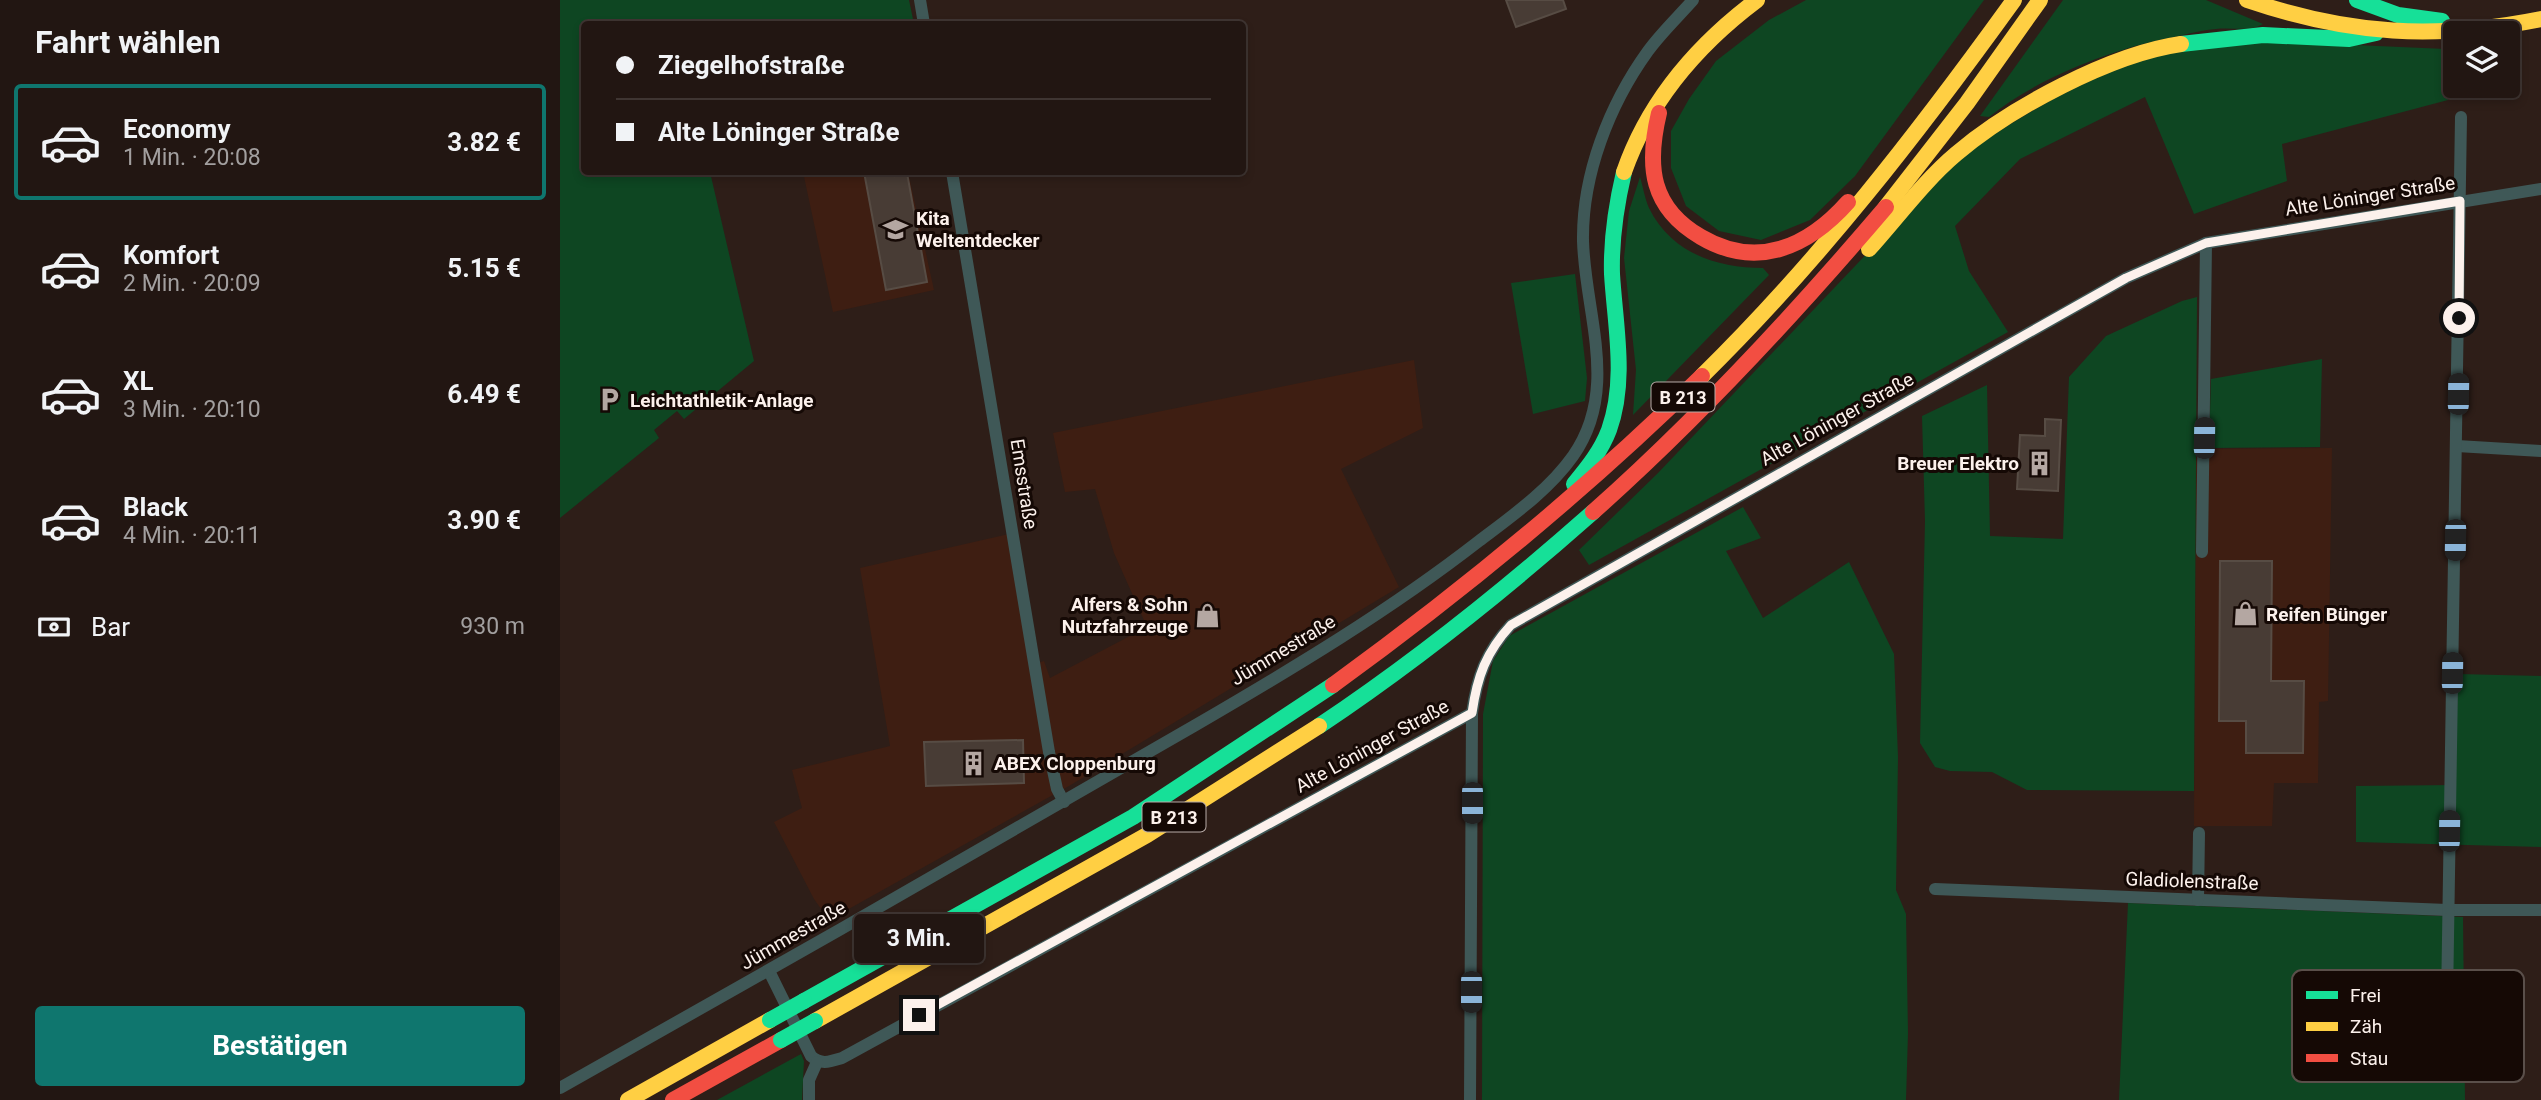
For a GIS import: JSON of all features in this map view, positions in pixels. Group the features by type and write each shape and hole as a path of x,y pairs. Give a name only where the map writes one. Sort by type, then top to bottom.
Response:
{"highway":[{"name":"B 213","path":"1440,608 1446,593 1537,520 1582,475 1604,444 1618,400 1612,237 1619,189 1631,148 1665,90 1700,46 1729,19 1757,0"},
{"name":"B 213","path":"628,1100 1072,853 1176,791 1281,723 1440,608 1542,527 1720,362 1812,263 1899,158 2014,0"},
{"name":"B 213","path":"673,1100 1082,872 1222,789 1339,713 1440,639 1551,550 1644,467 1749,364 1838,266 1945,135 2040,0"},
{"path":"2247,0 2308,20 2376,33 2437,34 2492,30 2541,19"},
{"path":"2357,0 2371,8 2418,20 2460,21 2541,10"},
{"path":"1838,266 1860,260 1954,156 1992,126 2093,70 2177,44 2263,35 2349,39 2376,33"},
{"path":"1665,90 1655,129 1652,167 1660,197 1678,222 1716,246 1755,254 1803,240 1842,209 1878,166 1899,158"}],"street":[{"path":"920,0 924,21"},
{"name":"Jümmestraße","path":"560,1088 769,971 1318,654 1443,569 1524,506 1572,458 1591,421 1599,383 1583,240 1590,178 1604,131 1625,88 1648,51 1693,0"},
{"path":"2447,970 2461,117"},
{"name":"Emsstraße","path":"953,175 1049,752 1057,789 1064,802"},
{"name":"Alte Löninger Straße","path":"817,1062 828,1063 842,1058 1472,713 1482,665 1494,644 1511,625 2126,278 2206,243 2541,189"},
{"path":"2202,552 2206,243"},
{"path":"2457,446 2541,451"},
{"path":"1470,1100 1472,713"},
{"path":"2198,900 2199,832"},
{"name":"Gladiolenstraße","path":"1935,889 2447,910 2541,911"},
{"path":"769,971 817,1062 809,1080 809,1100"}],"shaded area":[{"path":"804,175 909,175 934,290 833,312"},
{"path":"1414,360 1423,428 1341,469 1399,587 1069,786 829,920 814,899 774,822 802,808 792,770 890,746 860,568 1009,534 1031,665 1044,661 1050,678 1147,627 1114,553 1095,489 1065,492 1053,433"},
{"name":"Reifen Bünger","path":"2332,448 2328,701 2319,702 2318,783 2274,783 2272,826 2194,826 2196,449"}],"green space":[{"path":"560,0 909,0 913,21 581,21 581,175 711,175 754,361 684,419 677,411 654,430 659,438 560,518"},
{"path":"1806,0 1984,0 1855,176 1810,220 1761,240 1719,231 1686,206 1671,168 1671,131 1689,99 1716,61 1769,20"},
{"path":"2063,0 2206,0 2263,24 2252,28 2198,32 2105,56 2031,89 1989,117 1980,116"},
{"path":"2262,41 2443,49 2443,98 2448,100 2282,144 2287,181 2194,214 2145,97 2020,159 1955,226 1969,271 2008,332 1589,565 1579,550 1658,473 1955,161 2032,111 2089,81 2147,59 2208,47"},
{"path":"1640,177 1648,204 1658,223 1683,247 1713,261 1763,268 1769,275 1633,415 1636,370 1624,258 1629,211"},
{"path":"1575,274 1587,378 1585,401 1533,414 1511,283"},
{"path":"2197,297 2194,791 2027,790 1992,772 1950,771 1935,767 1920,743 1925,521 1922,416 1987,385 1990,536 2063,539 2069,377 2106,336 2182,301"},
{"path":"2322,359 2320,447 2209,448 2211,379"},
{"path":"1743,507 1761,538 1726,551 1763,618 1849,562 1894,654 1898,757 1896,890 1906,914 1906,1100 1482,1100 1483,714 1493,661 1509,636"},
{"path":"2458,674 2541,676 2541,847 2356,842 2356,786 2455,785"},
{"path":"2128,903 2463,917 2464,970 2292,970 2292,1082 2465,1082 2465,1100 2119,1100"},
{"path":"801,1054 804,1061 802,1100 717,1100"}],"building":[{"path":"1506,0 1563,0 1566,9 1516,27"},
{"name":"Kita Weltentdecker","path":"865,175 907,175 927,282 886,290"},
{"name":"Breuer Elektro","path":"2045,419 2061,420 2058,491 2017,489 2020,435 2045,436"},
{"name":"Reifen Bünger","path":"2220,561 2272,561 2271,681 2304,681 2303,753 2246,753 2246,721 2219,721"},
{"name":"ABEX Cloppenburg","path":"1023,740 1024,783 926,786 924,742"}],"traffic: fast":[{"path":"2357,0 2398,15 2442,21"},
{"path":"2181,44 2263,35 2349,39 2376,33"},
{"path":"1574,484 1602,445 1614,411 1619,372 1612,248 1624,172"},
{"path":"1319,726 1459,624 1593,512"},
{"path":"804,1001 1133,817 1333,685"},
{"path":"770,1020 804,1001"},
{"path":"781,1040 815,1021"}],"traffic: slow":[{"path":"1624,172 1647,121 1677,76 1714,36 1757,0"},
{"path":"1702,376 1827,242 1904,147 2014,0"},
{"path":"1886,207 1967,103 2040,0"},
{"path":"2247,0 2321,21 2393,30 2465,30 2541,19"},
{"path":"1869,249 1944,165 1978,136 2032,102 2093,71 2153,50 2181,44"},
{"path":"815,1021 1147,835 1319,726"},
{"path":"628,1100 770,1020"}],"traffic: jam":[{"path":"1659,113 1653,168 1662,199 1684,226 1722,247 1742,252 1780,249 1799,242 1816,231 1848,202"},
{"path":"1593,512 1671,440 1745,365 1886,207"},
{"path":"1333,685 1430,613 1524,537 1614,459 1702,376"},
{"path":"673,1100 781,1040"}],"place":[{"name":"Kita Weltentdecker","path":"896,229"},
{"name":"Leichtathletik-Anlage","path":"610,400"},
{"name":"Breuer Elektro","path":"2039,463"},
{"name":"Reifen Bünger","path":"2246,614"},
{"name":"Alfers & Sohn Nutzfahrzeuge","path":"1208,615"},
{"name":"ABEX Cloppenburg","path":"974,763"}],"route":[{"path":"919,1015 1472,713 1482,665 1494,644 1511,625 2126,278 2206,243 2460,201 2459,318"}]}
